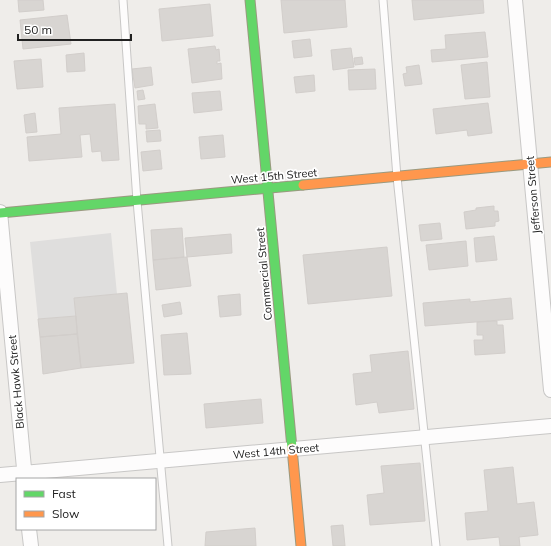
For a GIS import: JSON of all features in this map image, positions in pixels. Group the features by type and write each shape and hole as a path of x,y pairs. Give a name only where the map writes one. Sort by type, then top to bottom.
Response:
{"street":[{"name":"Commercial Street","path":"250,0 300,546"},
{"name":"Jefferson Street","path":"515,0 551,390"},
{"name":"West 15th Street","path":"0,213 551,162"},
{"name":"Black Hawk Street","path":"0,213 24,476"},
{"name":"West 14th Street","path":"0,475 24,476 161,461 551,426"},
{"path":"29,530 31,546"}],"lane":[{"path":"124,0 137,201 168,546"},
{"path":"383,0 397,177 436,546"}],"shaded area":[{"path":"111,233 117,294 74,298 76,316 38,319 30,242"}],"building":[{"path":"18,0 43,0 44,10 19,12"},
{"path":"281,0 345,0 347,27 284,33"},
{"path":"412,0 483,0 484,13 414,20"},
{"path":"210,4 213,36 162,41 159,9"},
{"path":"67,15 71,44 23,49 20,20"},
{"path":"485,32 488,57 432,62 431,50 446,49 445,35"},
{"path":"310,39 312,56 294,58 292,41"},
{"path":"215,46 216,50 219,49 220,61 217,61 217,64 221,63 222,79 192,83 188,49"},
{"path":"351,48 354,67 333,70 331,50"},
{"path":"84,53 85,71 67,72 66,55"},
{"path":"362,57 363,64 355,65 354,58"},
{"path":"41,59 43,87 17,89 14,61"},
{"path":"487,62 490,97 465,99 461,65"},
{"path":"419,65 422,84 405,86 403,74 407,73 406,67"},
{"path":"151,67 153,85 135,88 132,69"},
{"path":"375,69 376,89 349,90 348,70"},
{"path":"314,75 315,91 296,93 294,77"},
{"path":"143,90 145,99 138,100 137,91"},
{"path":"220,91 222,110 194,113 192,93"},
{"path":"488,103 492,133 468,136 467,130 436,134 433,109"},
{"path":"115,104 119,160 102,161 101,151 92,152 90,134 80,135 82,157 29,161 27,137 61,134 59,108"},
{"path":"155,104 158,128 146,129 146,124 139,124 138,106"},
{"path":"35,113 37,132 26,133 24,115"},
{"path":"160,130 161,141 147,142 146,131"},
{"path":"223,135 225,157 201,159 199,137"},
{"path":"160,150 162,169 143,171 141,152"},
{"path":"494,206 494,211 498,211 499,221 495,222 495,226 466,229 464,212 476,210 476,208"},
{"path":"440,223 442,239 421,241 419,225"},
{"path":"182,228 184,257 153,260 151,230"},
{"path":"231,234 232,253 187,257 185,238"},
{"path":"494,236 497,260 476,262 474,238"},
{"path":"466,241 468,266 429,270 426,245"},
{"path":"387,247 392,296 308,304 303,255"},
{"path":"187,257 191,286 156,290 153,260"},
{"path":"127,293 134,363 81,368 74,298"},
{"path":"240,294 241,315 220,317 218,296"},
{"path":"511,298 513,319 425,326 423,303 470,299 470,302"},
{"path":"180,302 182,314 164,317 162,305"},
{"path":"76,316 77,334 40,337 38,319"},
{"path":"497,321 497,325 503,325 505,353 475,355 474,340 483,340 483,335 477,335 477,322"},
{"path":"187,333 191,374 164,375 161,335"},
{"path":"77,334 81,368 43,374 40,337"},
{"path":"408,351 414,409 379,413 377,402 356,405 353,374 372,372 370,355"},
{"path":"261,399 263,423 206,428 204,404"},
{"path":"420,463 425,521 370,525 367,495 384,493 381,466"},
{"path":"513,467 517,504 534,502 538,535 519,537 520,546 500,546 499,537 467,540 465,513 488,511 484,470"},
{"path":"343,525 345,546 333,546 331,526"},
{"path":"255,528 256,546 205,546 206,532"}],"traffic: fast":[{"path":"250,0 292,448"},
{"path":"0,213 303,185"}],"traffic: slow":[{"path":"303,185 551,162"},
{"path":"292,448 301,546"}]}
